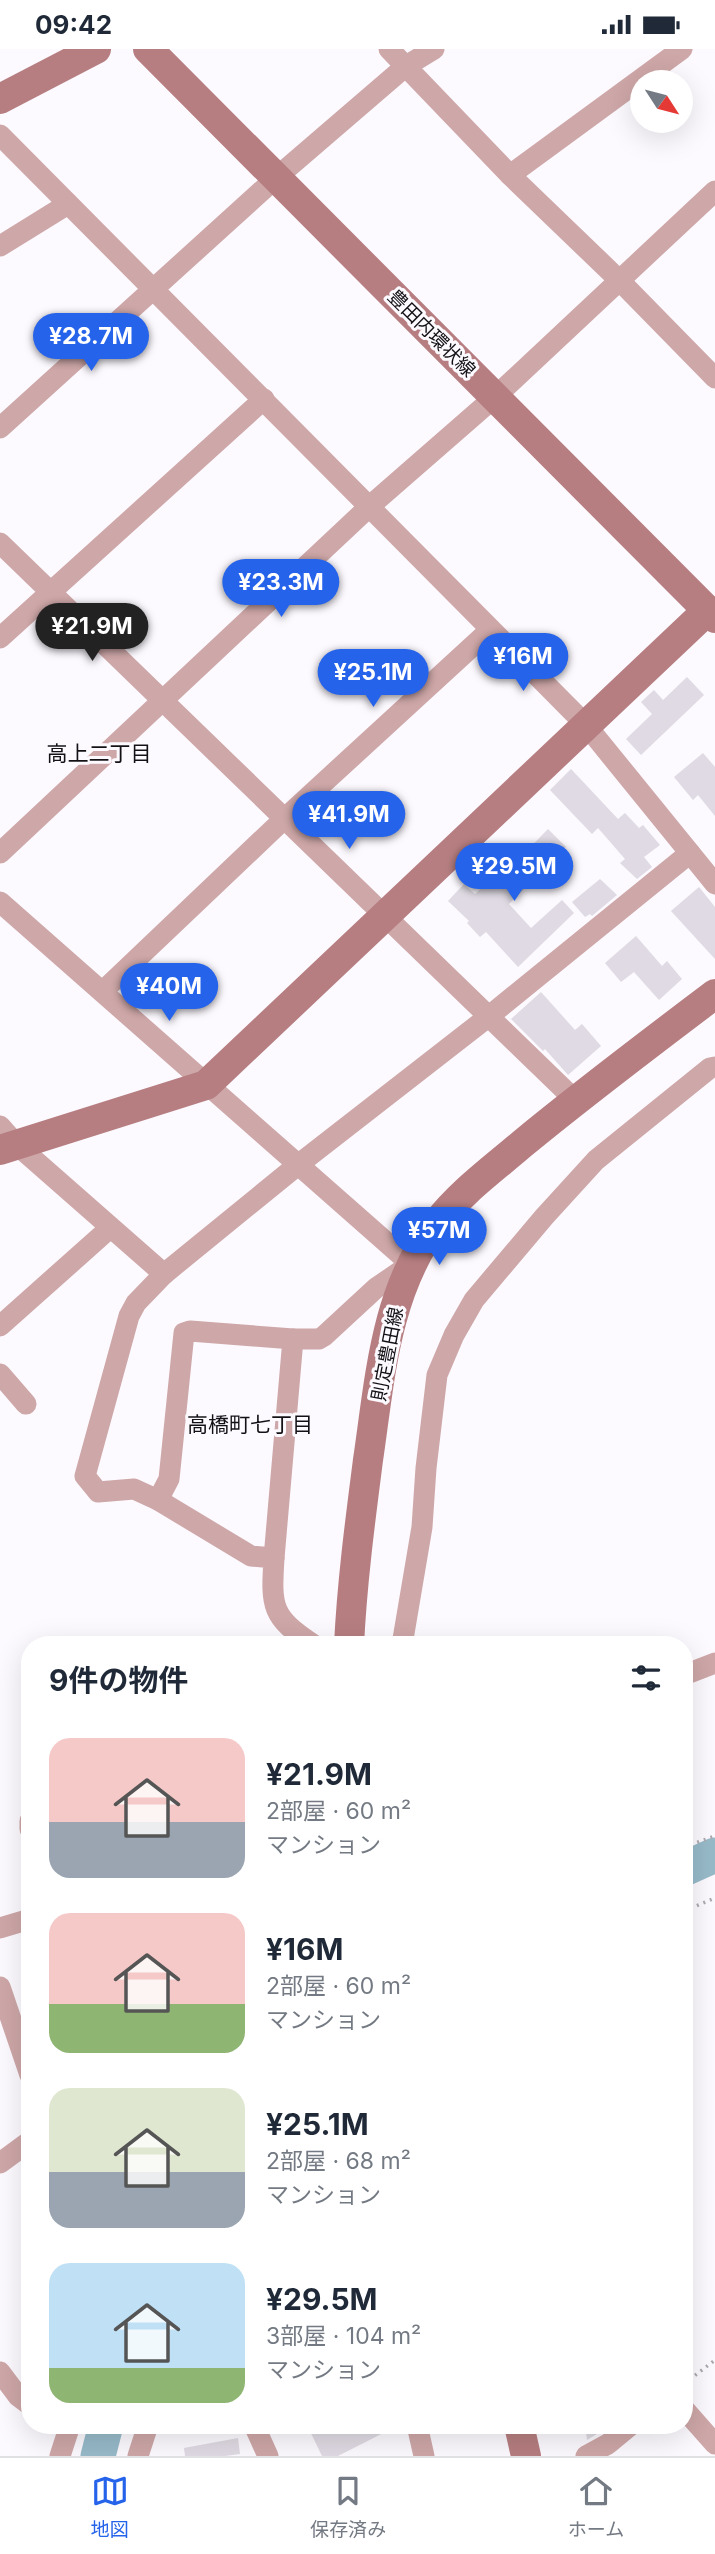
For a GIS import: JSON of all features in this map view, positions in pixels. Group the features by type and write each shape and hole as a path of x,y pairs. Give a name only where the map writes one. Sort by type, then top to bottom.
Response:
{"street":[{"path":"0,100 96,49"},
{"name":"豊田内環状線","path":"148,49 713,610"},
{"path":"389,49 510,175 715,378"},
{"path":"0,428 277,177 406,66 434,49"},
{"path":"510,175 682,49"},
{"path":"0,135 586,725 715,884"},
{"path":"0,853 370,506 496,396 715,191"},
{"path":"0,246 68,204"},
{"path":"0,638 264,399"},
{"path":"0,543 575,1100"},
{"path":"5,1140 206,1085 586,725 713,610"},
{"path":"103,991 284,819 490,630"},
{"path":"274,1558 251,1556 158,1500 134,1489 98,1492 85,1476 129,1316 136,1303 164,1275 299,1164 488,1017 690,853"},
{"path":"0,902 411,1264 376,1288 318,1339 184,1332 169,1479 158,1500"},
{"name":"則定豊田線","path":"350,1636 356,1550 382,1358 400,1291 411,1264 437,1223 469,1188 575,1100 715,994"},
{"path":"404,1636 422,1527 436,1375 454,1335 474,1300 596,1160 710,1067 715,1067"},
{"path":"5,1140 164,1275"},
{"path":"0,1326 110,1228"},
{"path":"293,1339 274,1558 273,1605 300,1636"},
{"path":"0,1374 26,1404"},
{"path":"693,1672 715,1663"},
{"path":"0,1928 21,1922"},
{"path":"0,1987 21,2049"},
{"path":"0,2163 21,2148"},
{"path":"0,2372 21,2398"},
{"path":"693,2419 715,2444"},
{"path":"60,2456 65,2434"},
{"path":"138,2456 145,2434"},
{"path":"258,2434 268,2456"},
{"path":"419,2434 424,2456"},
{"path":"521,2434 526,2456"},
{"path":"586,2456 620,2434"}],"path":[{"path":"693,1844 715,1836"},
{"path":"693,1907 715,1898"},
{"path":"693,2377 715,2360"}],"building":[{"path":"687,677 704,695 641,755 626,739 652,714 641,702 654,690 663,700"},
{"path":"703,753 715,767 715,816 698,795 693,800 674,777"},
{"path":"571,769 618,819 625,813 639,828 643,825 660,845 644,857 652,867 637,879 620,863 625,859 598,828 592,834 550,790"},
{"path":"548,829 566,847 509,904 531,928 562,900 574,913 518,967 486,932 480,937 467,923 469,921 448,901 464,884 475,894 504,866 508,870"},
{"path":"600,879 617,895 592,916 590,914 585,917 572,902"},
{"path":"699,887 715,907 715,959 671,911"},
{"path":"636,936 662,966 667,961 682,979 659,1000 634,972 621,982 605,963"},
{"path":"541,992 575,1030 582,1024 601,1046 568,1075 545,1049 543,1051 511,1019"},
{"path":"311,2434 381,2434 338,2456 322,2456"},
{"path":"586,2434 597,2434 587,2440"},
{"path":"238,2438 240,2454 185,2456 184,2448"}],"waterway":[{"path":"693,1865 715,1855"},
{"path":"98,2456 104,2434"}],"district":[{"name":"高上二丁目","path":"99,754"},
{"name":"高橋町七丁目","path":"250,1425"}]}
